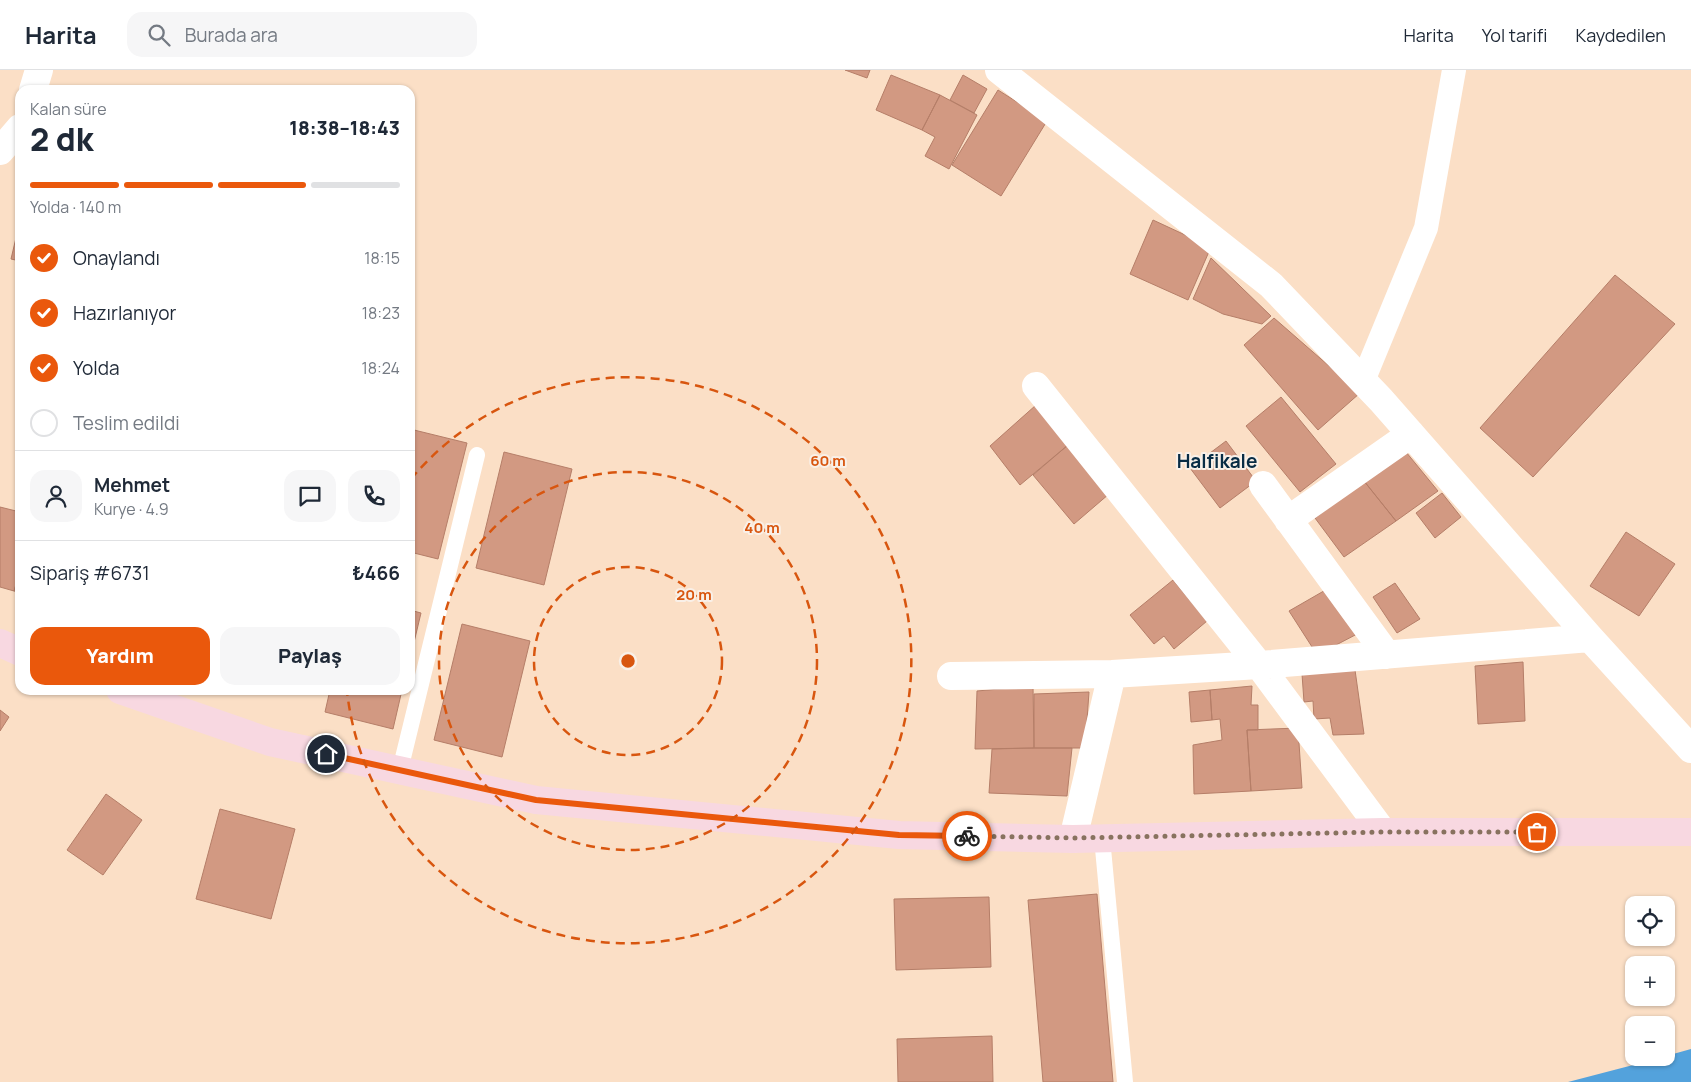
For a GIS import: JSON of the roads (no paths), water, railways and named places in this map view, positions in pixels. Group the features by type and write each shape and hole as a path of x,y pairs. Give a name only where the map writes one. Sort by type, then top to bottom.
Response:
{"main road":[{"path":"0,643 15,650"},
{"path":"134,695 270,742 536,800 899,835 1102,838 1383,832 1691,832"}],"street":[{"path":"34,85 39,70"},
{"path":"998,70 1271,285 1411,434 1590,638 1691,749"},
{"path":"1363,381 1426,228 1454,70"},
{"path":"0,151 15,134"},
{"path":"1036,386 1259,665 1383,832"},
{"path":"1288,520 1411,434"},
{"path":"1263,485 1387,655"},
{"path":"951,676 1112,674 1259,665 1590,638"},
{"path":"1073,838 1112,674"}],"lane":[{"path":"400,770 477,455"},
{"path":"1102,838 1125,1082"}],"water":[{"path":"1691,1049 1691,1082 1568,1082 1629,1066 1675,1066 1675,1053"}],"district":[{"name":"Halfikale","path":"1217,461"}]}
